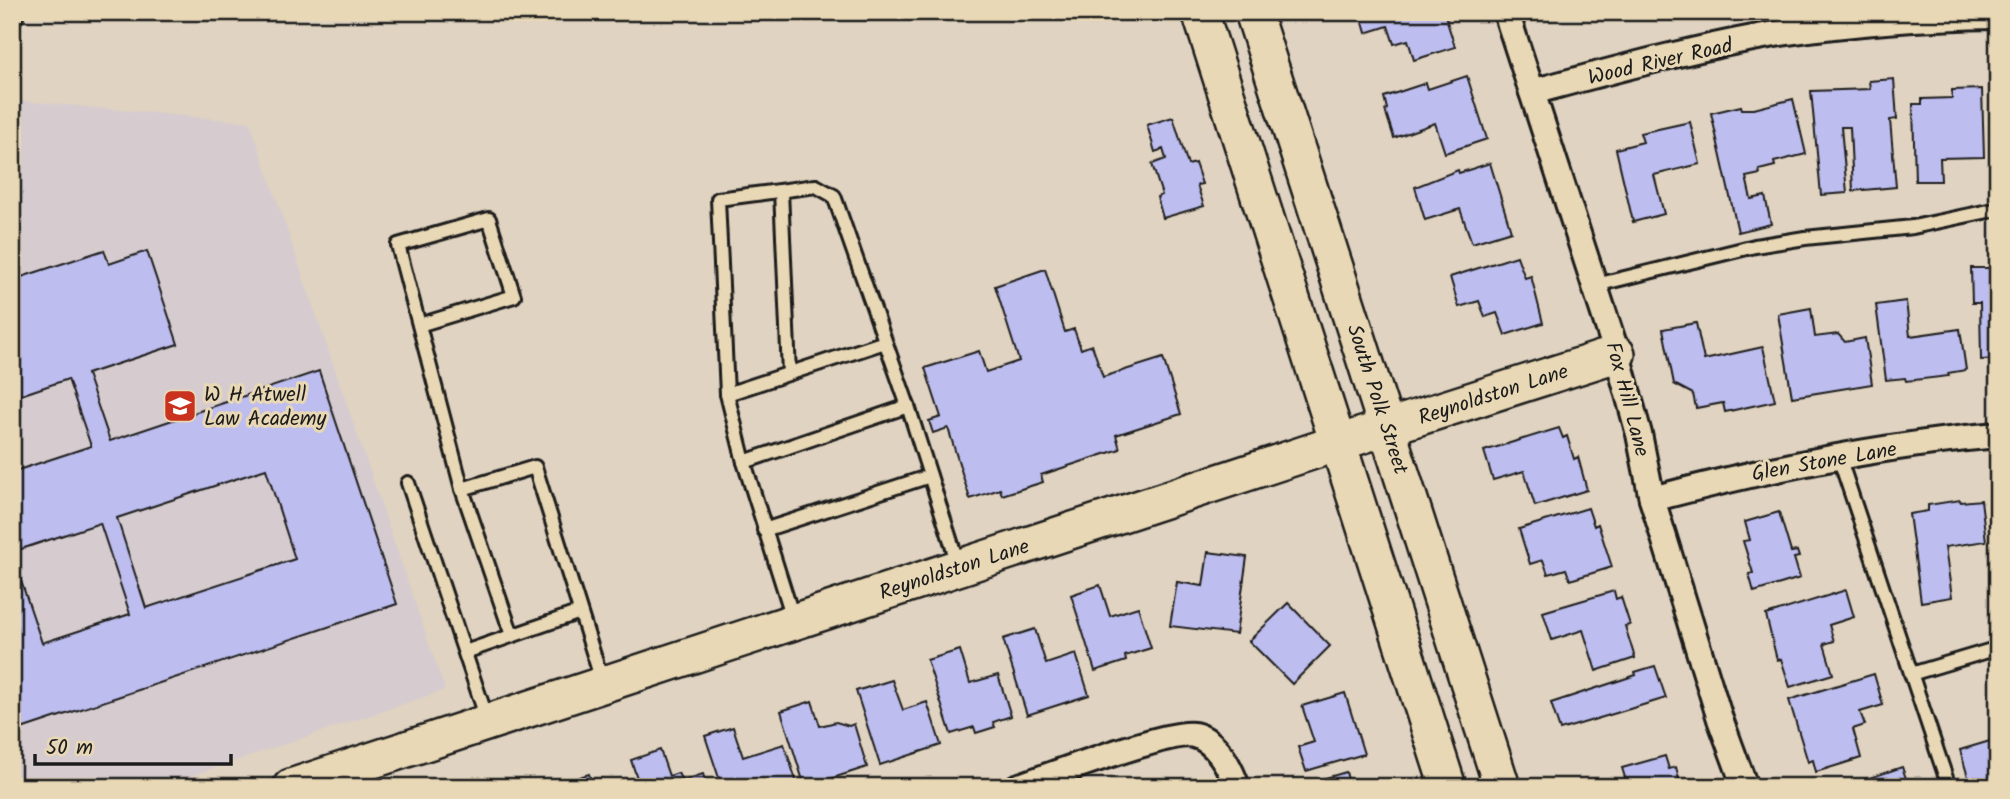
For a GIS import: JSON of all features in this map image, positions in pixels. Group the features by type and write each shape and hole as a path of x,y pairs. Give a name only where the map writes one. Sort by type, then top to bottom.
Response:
{"main road":[{"path":"1200,12 1448,787"},
{"name":"South Polk Street","path":"1253,12 1503,787"},
{"name":"Reynoldston Lane","path":"291,787 1387,427 1618,354"}],"street":[{"name":"Fox Hill Lane","path":"1506,12 1618,354 1639,434 1652,499 1720,719 1745,787"},
{"name":"Wood River Road","path":"1532,92 1624,67 1779,34 1871,22 1998,16"},
{"name":"Glen Stone Lane","path":"1652,499 1738,477 1839,457 1998,435"},
{"path":"1017,787 1165,737 1193,734 1212,745 1231,770 1237,787"}],"lane":[{"path":"12,18 16,17 15,12"},
{"path":"794,622 764,530 727,394 718,198 816,186 834,195 908,406 959,567"},
{"path":"781,191 789,373"},
{"path":"1596,285 1755,246 1913,227 1998,209"},
{"path":"419,325 514,296 489,219 398,245 462,489 512,635"},
{"path":"727,394 885,342"},
{"path":"744,461 908,406"},
{"path":"1839,457 1949,787"},
{"path":"462,489 534,467 603,684"},
{"path":"764,530 930,475"},
{"path":"408,483 488,722"},
{"path":"465,652 580,612"},
{"path":"1911,674 1998,648"}],"shaded area":[{"name":"W H Atwell Law Academy","path":"12,100 250,122 445,690 158,787 12,787"}],"building":[{"path":"1360,12 1444,12 1455,47 1414,60 1408,40 1394,44 1388,26 1366,33"},
{"path":"1467,76 1487,139 1445,153 1435,123 1394,138 1385,110 1384,97 1426,83 1428,89"},
{"path":"1894,79 1897,119 1890,120 1896,187 1853,191 1850,127 1841,127 1847,193 1821,195 1811,91 1870,89 1869,81"},
{"path":"1982,89 1984,157 1940,158 1941,181 1915,181 1913,104 1922,104 1922,99 1952,98 1952,90"},
{"path":"1793,99 1806,154 1774,162 1775,166 1759,170 1760,174 1746,177 1751,199 1765,196 1771,224 1738,232 1711,113 1741,106 1742,109 1754,109"},
{"path":"1173,117 1188,165 1195,163 1202,184 1197,185 1204,206 1163,218 1157,197 1162,195 1152,164 1166,159 1163,149 1155,152 1147,125"},
{"path":"1690,122 1700,164 1654,175 1664,214 1633,222 1616,149 1643,142 1640,133"},
{"path":"1490,163 1511,231 1472,243 1460,209 1425,220 1415,187 1458,170 1459,173"},
{"path":"104,250 109,264 147,251 178,344 87,374 110,441 319,371 397,604 12,732 12,554 42,643 130,614 100,523 12,552 12,472 91,446 68,379 12,398 12,280","holes":["266,469 295,559 146,608 117,518"]},
{"path":"1517,256 1525,278 1531,276 1543,323 1505,335 1497,313 1485,317 1479,301 1459,307 1450,277"},
{"path":"1971,268 1998,268 1998,359 1981,360 1980,303 1972,303"},
{"path":"1045,269 1065,332 1074,329 1081,349 1092,345 1103,377 1163,358 1181,414 1116,435 1120,449 1041,475 1043,482 1002,495 1000,489 970,499 948,428 933,433 929,421 941,417 925,368 979,351 986,372 1019,361 995,286"},
{"path":"1906,301 1910,336 1960,329 1966,370 1948,373 1949,376 1906,381 1905,378 1886,380 1876,305"},
{"path":"1811,308 1815,337 1838,334 1845,342 1865,338 1872,384 1792,397 1778,314"},
{"path":"1696,323 1704,360 1763,347 1775,401 1725,412 1723,403 1696,408 1693,394 1674,384 1663,329"},
{"path":"1559,428 1563,438 1567,436 1574,459 1578,457 1587,490 1535,506 1524,471 1493,480 1484,451"},
{"path":"1981,500 1986,541 1945,547 1952,597 1921,602 1909,514 1928,511 1928,505"},
{"path":"1588,508 1594,526 1598,524 1612,567 1570,580 1566,569 1548,574 1543,560 1530,564 1519,529"},
{"path":"1779,512 1791,552 1797,551 1799,557 1794,558 1800,578 1754,592 1749,574 1753,573 1743,541 1750,540 1745,522"},
{"path":"1208,552 1247,557 1236,634 1170,626 1177,582 1203,586"},
{"path":"1100,585 1110,616 1138,607 1151,648 1125,656 1126,661 1095,671 1071,595"},
{"path":"1846,590 1854,617 1829,625 1834,641 1824,644 1833,674 1790,687 1781,659 1777,660 1766,615"},
{"path":"1614,591 1616,599 1621,597 1630,625 1625,626 1635,658 1596,671 1583,630 1552,640 1543,612"},
{"path":"1288,603 1330,646 1292,684 1249,641"},
{"path":"1035,629 1046,664 1076,654 1089,695 1027,715 1003,639"},
{"path":"960,650 970,683 998,675 1011,716 993,722 995,727 976,733 974,727 951,734 927,660"},
{"path":"1655,666 1666,698 1560,730 1551,703 1636,675 1635,672"},
{"path":"1874,674 1883,705 1860,712 1865,725 1853,729 1861,758 1816,772 1813,760 1808,762 1789,700"},
{"path":"892,680 903,710 927,702 941,745 880,765 856,691"},
{"path":"1345,693 1364,754 1306,771 1298,747 1314,742 1302,706"},
{"path":"812,701 820,726 836,722 849,726 854,724 867,767 805,787 781,711"},
{"path":"733,727 743,757 784,744 798,786 722,787 705,736"},
{"path":"1990,741 1993,751 1998,750 1998,787 1971,787 1960,750"},
{"path":"660,750 669,776 678,773 682,781 703,774 707,787 640,787 631,760"},
{"path":"1665,756 1669,769 1676,767 1681,787 1628,787 1622,768"},
{"path":"1902,767 1909,787 1843,787"},
{"path":"1346,772 1350,787 1298,786"},
{"path":"589,774 593,787 565,787 563,782"}],"place":[{"name":"W H Atwell Law Academy","path":"180,406"}]}
